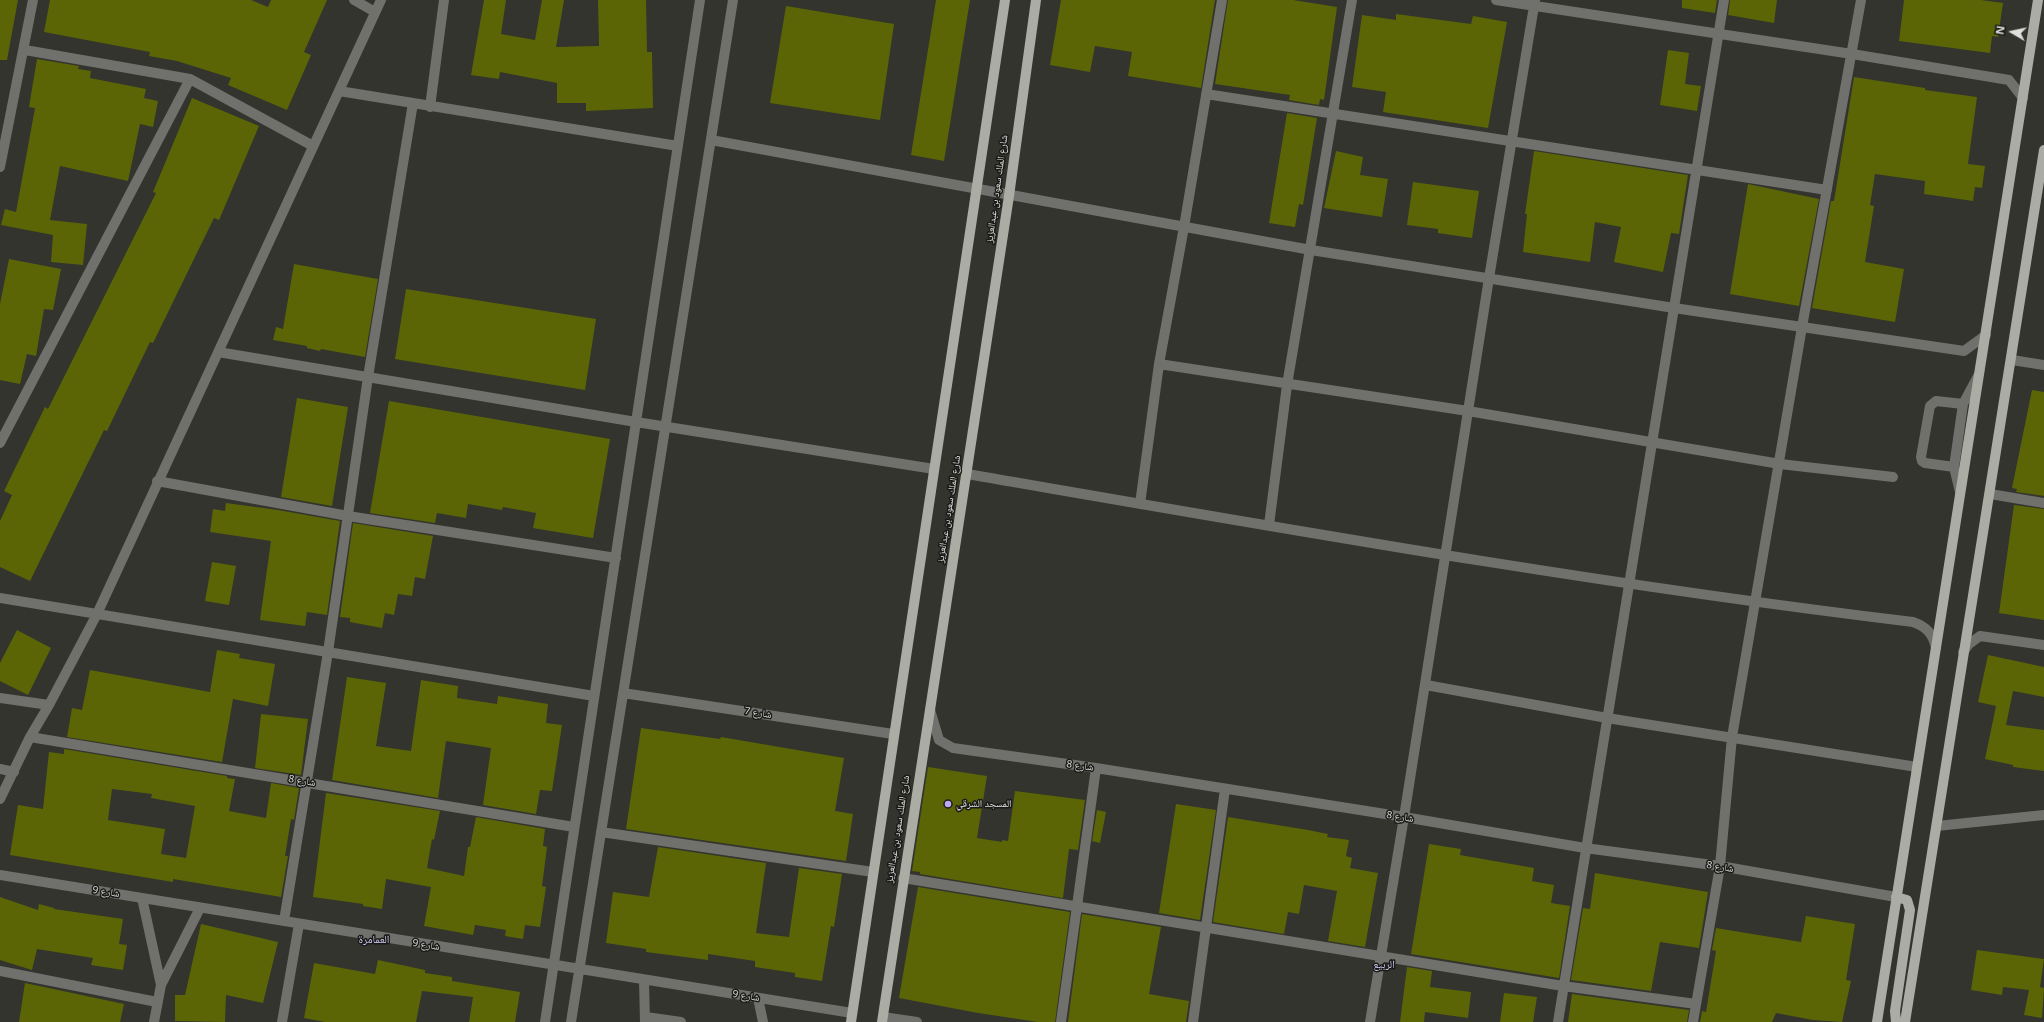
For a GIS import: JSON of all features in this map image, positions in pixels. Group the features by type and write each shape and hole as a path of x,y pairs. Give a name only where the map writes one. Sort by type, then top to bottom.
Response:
{"main road":[{"name":"شارع الملك سعود بن عبدالعزيز","path":"852,1018 893,734 1005,0"},
{"name":"شارع الملك سعود بن عبدالعزيز","path":"882,1019 929,707 967,474 1009,196 1036,0"},
{"path":"1877,1022 2038,0"},
{"path":"1905,1022 1937,826 1963,652 2012,360 2044,150"},
{"path":"1896,897 1907,900 1910,910 1895,1011 1896,1022"}],"street":[{"path":"0,167 34,0"},
{"path":"354,0 375,12"},
{"path":"0,800 30,737 49,705 97,614 157,481 381,0"},
{"path":"430,107 444,0"},
{"path":"545,1022 700,0"},
{"path":"571,1022 733,0"},
{"path":"1140,504 1159,364 1184,227 1222,0"},
{"path":"1269,525 1287,385 1352,0"},
{"path":"1496,0 1535,3 2009,80 2023,98"},
{"path":"1558,1022 1585,848 1630,584 1724,0"},
{"path":"1693,1022 1720,866 1732,737 1780,464 1802,327 1861,0"},
{"path":"1370,1022 1447,554 1489,278 1535,3"},
{"path":"25,50 190,80 313,146"},
{"path":"0,443 190,80"},
{"path":"338,91 678,146"},
{"path":"1206,94 1333,112 1827,190"},
{"path":"284,921 328,652 368,377 413,104"},
{"path":"711,140 1009,196 1311,250 1674,308 1964,351 1986,335"},
{"path":"218,352 636,422 934,469"},
{"path":"2012,360 2044,365"},
{"path":"1159,364 1287,385 1468,411 1780,464 1893,477"},
{"path":"1961,496 1954,467 1963,404 1979,374"},
{"path":"1954,467 1925,463 1922,461 1921,457 1930,406 1933,402 1963,404"},
{"path":"967,474 1140,504 1630,584 1756,603 1913,622 1922,625 1929,631 1934,638 1936,649"},
{"path":"157,481 348,516 616,558"},
{"path":"1990,494 2044,503"},
{"path":"0,598 594,696"},
{"path":"1963,652 1969,644 1980,636 1997,637 2044,645"},
{"path":"1426,685 1607,718 1917,767"},
{"name":"شارع 7","path":"623,693 893,734"},
{"path":"0,698 49,705"},
{"name":"شارع 8","path":"929,707 939,740 953,748 1096,768 1404,817 1585,848 1720,866 1896,897"},
{"name":"شارع 8","path":"30,737 574,827"},
{"path":"1061,1022 1096,768"},
{"path":"0,769 14,772"},
{"path":"1192,1022 1225,789"},
{"path":"1937,826 2044,815"},
{"path":"601,832 873,872"},
{"name":"شارع 9","path":"0,875 553,966 758,998 852,1018"},
{"path":"903,878 1563,986 1696,1004"},
{"path":"142,898 161,985"},
{"path":"154,1022 161,985 200,908"},
{"path":"282,1022 299,924"},
{"path":"0,971 157,1002"},
{"path":"644,980 645,1019 681,1022"},
{"path":"758,998 763,1022"},
{"path":"882,1019 917,1022"}],"building":[{"path":"0,0 18,0 7,60 0,60"},
{"path":"50,0 251,0 268,7 271,0 327,0 304,52 311,55 287,110 228,85 231,78 177,61 149,56 150,52 44,32"},
{"path":"484,0 506,0 501,34 535,40 542,0 564,0 556,47 599,46 598,0 646,0 647,52 652,52 653,108 586,111 586,103 557,103 557,83 500,72 499,79 471,75"},
{"path":"936,0 970,0 944,161 911,155"},
{"path":"1061,0 1215,0 1201,88 1128,76 1132,52 1095,46 1090,72 1050,65"},
{"path":"1228,0 1293,0 1337,7 1324,100 1320,99 1319,105 1289,100 1290,95 1215,84"},
{"path":"1682,0 1717,0 1715,13 1682,8"},
{"path":"1730,0 1777,0 1774,23 1728,15"},
{"path":"1904,0 1981,0 2003,3 1998,37 1992,36 1990,53 1899,41"},
{"path":"786,6 894,24 880,120 770,103"},
{"path":"1396,14 1471,24 1473,16 1507,22 1488,128 1383,112 1386,92 1352,87 1362,15 1396,20"},
{"path":"1668,50 1689,53 1685,84 1701,86 1697,111 1660,105"},
{"path":"37,59 79,66 78,69 91,71 90,78 146,89 144,98 158,101 153,127 140,124 128,181 60,166 50,220 87,224 83,265 51,262 53,235 1,225 5,209 16,212 35,108 29,107"},
{"path":"1854,77 1925,88 1925,90 1977,97 1968,164 1985,166 1982,188 1975,187 1973,201 1924,194 1925,181 1875,174 1870,205 1874,206 1865,262 1904,269 1895,322 1812,308 1831,201 1834,201"},
{"path":"192,98 259,126 219,220 214,218 153,343 150,342 107,431 104,430 30,581 0,567 0,521 12,495 4,491 45,407 48,409 156,193 153,192"},
{"path":"1287,113 1317,118 1303,205 1299,204 1295,227 1269,223"},
{"path":"1336,151 1363,157 1360,175 1388,179 1382,217 1324,208"},
{"path":"1534,151 1688,175 1679,234 1671,233 1663,272 1614,262 1621,227 1595,222 1590,262 1523,252 1527,214 1525,214"},
{"path":"1413,182 1479,191 1472,238 1438,233 1438,229 1407,225"},
{"path":"1748,184 1819,199 1799,306 1730,294"},
{"path":"9,259 61,269 53,310 44,309 36,356 27,354 20,384 0,380 0,304"},
{"path":"294,264 378,279 365,357 321,349 320,351 307,348 307,346 273,340 276,327 283,329"},
{"path":"406,289 596,319 585,390 395,359"},
{"path":"2032,390 2044,392 2044,496 2016,492 2017,489 2012,488"},
{"path":"297,398 348,407 332,506 281,497"},
{"path":"389,401 610,439 593,538 533,528 536,513 503,507 502,510 468,504 466,518 437,513 435,523 370,513"},
{"path":"226,503 340,521 327,615 307,612 305,626 260,620 271,541 210,532 213,509 225,511"},
{"path":"2014,505 2044,509 2044,620 1999,613"},
{"path":"353,523 433,536 425,579 415,577 412,596 398,594 394,615 385,613 382,628 350,622 350,618 340,617"},
{"path":"212,562 236,566 229,605 205,601"},
{"path":"17,630 51,648 28,695 0,681 0,663"},
{"path":"217,650 240,654 239,658 275,664 268,706 233,699 222,762 67,737 72,708 82,710 90,670 210,692"},
{"path":"1988,655 2044,667 2044,697 2013,691 2006,725 2044,730 2044,771 2013,767 2013,765 1985,759 1996,706 1978,702"},
{"path":"347,677 386,683 376,746 411,751 421,680 458,686 457,698 497,704 498,696 548,704 546,723 562,725 552,791 540,790 536,814 483,805 491,748 446,741 438,798 332,780"},
{"path":"261,714 308,719 301,775 255,768"},
{"path":"641,728 720,739 721,737 844,758 835,811 853,814 846,861 626,829"},
{"path":"64,749 227,776 227,778 235,779 229,811 266,818 271,783 299,788 294,820 291,819 285,856 288,856 281,897 173,879 173,882 10,855 18,805 43,809 49,752 64,754","holes":["112,789 152,794 151,798 195,806 186,858 161,854 165,829 108,820"]},
{"path":"928,767 987,776 977,838 1002,842 1002,840 1008,841 1015,791 1085,800 1078,850 1069,849 1063,898 920,874 920,872 912,871"},
{"path":"326,793 440,811 434,840 432,839 427,868 464,876 468,847 470,847 476,817 545,829 543,846 547,847 542,886 546,887 540,927 525,925 523,939 505,936 506,930 475,925 473,935 424,926 431,887 386,879 382,909 363,906 363,904 313,897"},
{"path":"1176,804 1216,810 1200,920 1159,913"},
{"path":"1097,810 1106,812 1100,843 1092,841"},
{"path":"1228,817 1308,830 1328,834 1327,837 1349,840 1346,856 1352,858 1350,868 1378,873 1365,947 1328,941 1337,891 1304,885 1299,914 1288,912 1284,934 1213,922"},
{"path":"1429,844 1461,849 1460,855 1534,868 1532,881 1554,885 1551,903 1570,906 1559,978 1411,954"},
{"path":"658,847 766,863 756,933 789,937 799,868 842,874 834,927 831,926 822,981 795,977 795,973 755,967 755,961 708,954 708,960 646,952 646,949 606,943 613,892 649,897"},
{"path":"1595,873 1708,892 1699,948 1660,942 1651,991 1571,980 1583,908 1590,909"},
{"path":"918,887 1070,912 1055,1022 1038,1022 978,1013 899,998"},
{"path":"0,897 38,910 39,904 54,909 123,919 119,944 127,945 123,970 91,965 93,958 37,949 32,970 0,960"},
{"path":"1082,914 1161,927 1149,994 1189,1001 1186,1022 1068,1022"},
{"path":"1806,916 1855,924 1846,980 1851,981 1842,1022 1813,1020 1776,1013 1772,1022 1700,1022 1702,1011 1706,1012 1716,951 1712,950 1716,928 1801,942"},
{"path":"201,924 278,942 263,1003 226,995 225,1022 175,1021 175,995 185,995"},
{"path":"1977,950 2044,959 2040,987 2044,988 2042,1018 2024,1015 2029,990 2003,987 2002,995 1971,990"},
{"path":"378,960 425,970 425,973 452,977 452,981 520,992 515,1022 469,1022 473,997 422,991 416,1022 325,1022 304,1018 314,963 375,974"},
{"path":"1407,967 1432,971 1430,987 1471,992 1468,1018 1425,1012 1424,1022 1400,1022"},
{"path":"25,983 124,1004 120,1022 19,1022"},
{"path":"1504,993 1537,997 1533,1022 1500,1022"},
{"path":"1572,994 1689,1010 1687,1022 1568,1022"}],"place":[{"name":"المسجد الشرقي","path":"948,804"}],"district":[{"name":"العمامرة","path":"374,940"},
{"name":"الربيع","path":"1384,965"}]}
